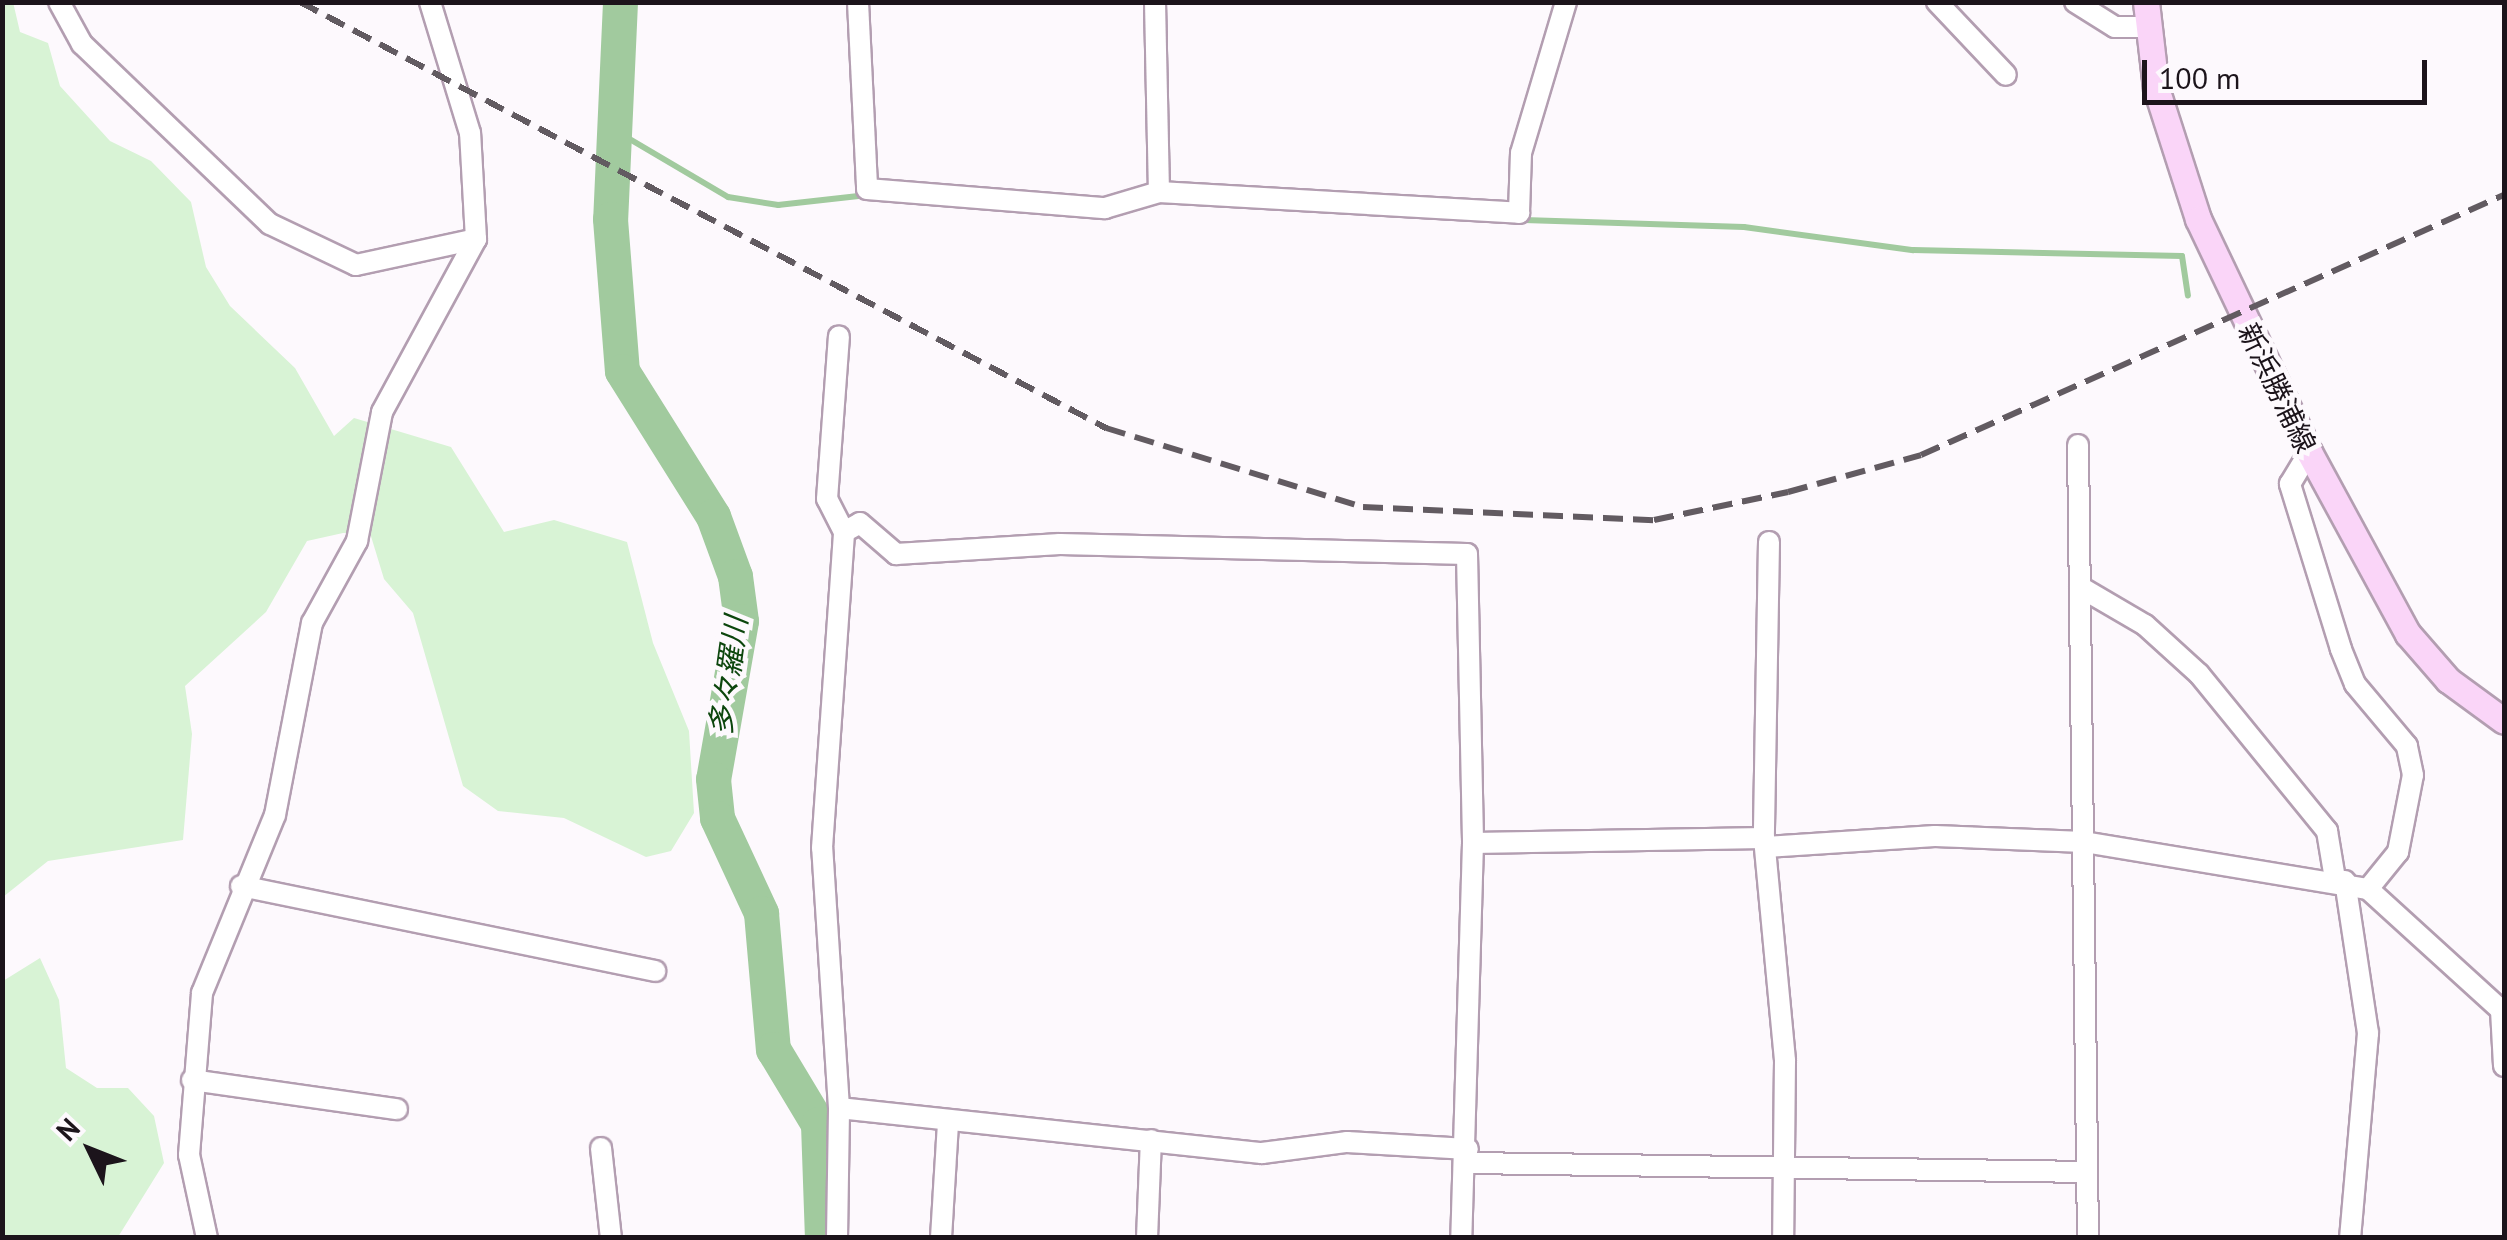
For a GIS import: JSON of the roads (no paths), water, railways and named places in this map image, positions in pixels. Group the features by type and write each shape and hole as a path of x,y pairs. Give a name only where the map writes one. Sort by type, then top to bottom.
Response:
{"main road":[{"name":"新浜勝浦線","path":"2146,14 2198,220 2308,452 2408,634 2448,680 2504,722"}],"street":[{"path":"59,2 82,44 270,224 356,265 476,239"},
{"path":"207,1238 188,1155 202,993 294,747 312,623 357,541 382,412 476,239 470,133 430,2"},
{"path":"858,2 868,188 1105,208 1159,192 1519,213 1520,153 1566,2"},
{"path":"1155,2 1159,192"},
{"path":"1937,2 2006,75"},
{"path":"2075,2 2115,27 2146,14"},
{"path":"836,1238 839,1108 822,848 844,532 827,498 839,336"},
{"path":"2078,445 2088,1238"},
{"path":"2308,452 2290,484 2342,649 2356,684 2407,746 2413,775 2398,852 2368,889"},
{"path":"844,532 860,523 896,554 1060,544 1467,554 1473,843 1468,1156 1461,1238"},
{"path":"1768,542 1765,843 1787,1171 1783,1238"},
{"path":"2080,587 2145,625 2199,674 2326,831 2340,880 2368,1034 2350,1238"},
{"path":"1473,843 1765,843 1934,836 2084,842 2340,880 2368,889 2501,1010 2504,1066"},
{"path":"241,886 655,971"},
{"path":"192,1080 397,1108"},
{"path":"839,1108 1262,1153 1347,1142 1468,1156 1787,1171 2087,1172"},
{"path":"942,1238 948,1122"},
{"path":"1148,1238 1151,1140"},
{"path":"601,1148 610,1238"}],"waterway":[{"name":"多々羅川","path":"620,2 610,219 622,371 713,516 735,576 741,621 713,779 717,818 761,913 773,1049 818,1124 822,1238"},
{"path":"616,131 728,197 778,205 867,195"},
{"path":"1521,220 1744,227 1913,250 2182,256 2188,296"}],"railway":[{"path":"300,2 1106,428 1363,507 1654,520 1788,492 1921,455 2504,195"}]}
